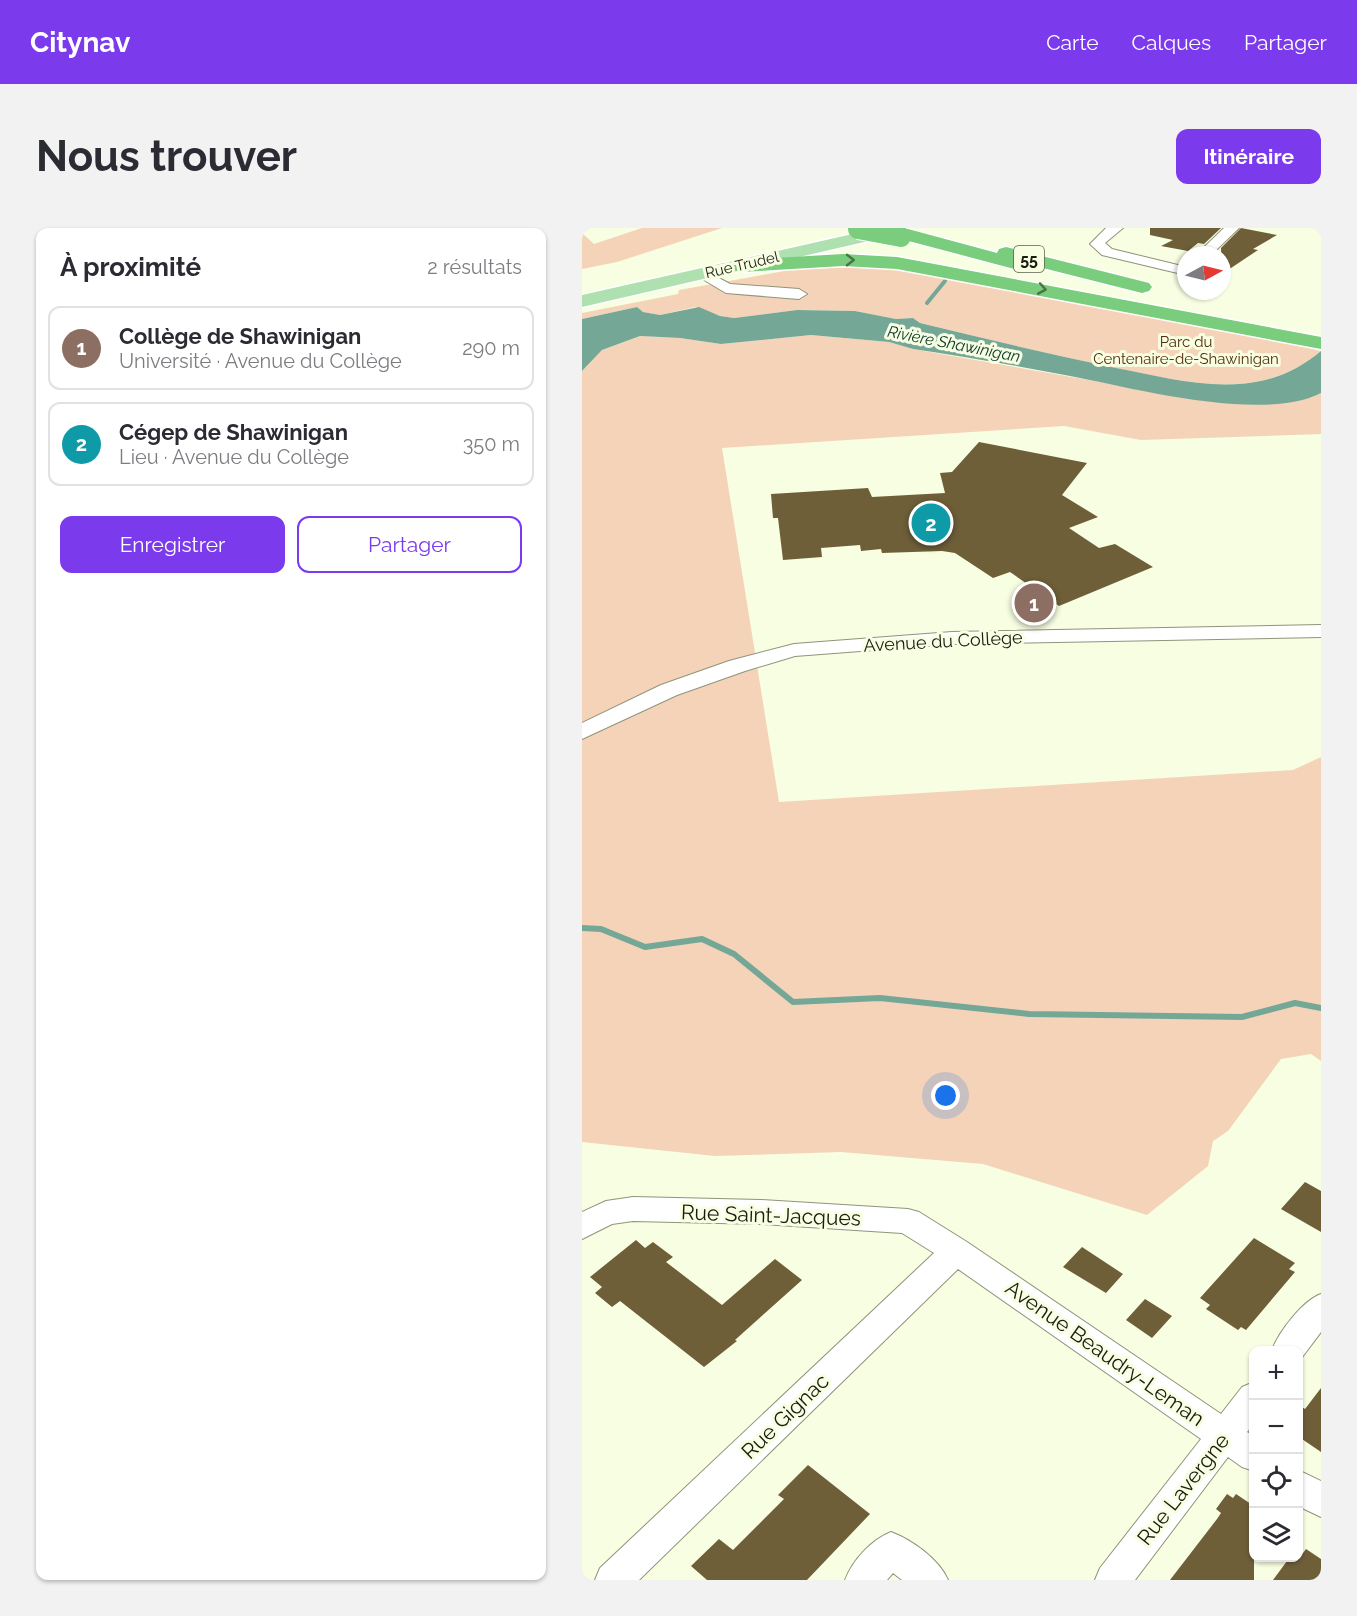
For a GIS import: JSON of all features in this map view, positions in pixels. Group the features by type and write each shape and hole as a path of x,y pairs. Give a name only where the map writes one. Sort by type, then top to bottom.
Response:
{"highway":[{"path":"856,228 947,237 1136,286"},
{"name":"55","path":"880,228 908,232 1159,292"},
{"name":"55","path":"947,237 1280,330 1321,333"},
{"path":"741,266 835,260 897,262 1280,330 1321,342"},
{"name":"55","path":"1188,300 1280,330"}],"main road":[{"name":"Rue Trudel","path":"582,301 908,232"}],"street":[{"path":"1116,228 1106,234 1097,244 1107,252 1177,269"},
{"path":"1213,246 1232,228"},
{"path":"704,274 722,287 799,294"},
{"path":"764,304 776,292"},
{"name":"Avenue du Collège","path":"582,732 669,690 737,666 794,650 952,638 1321,631"},
{"name":"Rue Saint-Jacques","path":"582,1227 606,1214 633,1209 761,1212 908,1221 956,1251"},
{"name":"Avenue Beaudry-Leman","path":"956,1251 1251,1454"},
{"name":"Rue Gignac","path":"613,1580 956,1251"},
{"path":"1291,1346 1321,1307"},
{"name":"Rue Lavergne","path":"1113,1580 1252,1400"},
{"path":"1303,1489 1321,1501"},
{"path":"863,1580 891,1549 930,1580"}],"green space":[{"path":"642,228 722,228 617,262 582,269 582,233 594,244"},
{"name":"Parc du Centenaire-de-Shawinigan","path":"818,265 887,266 1214,325 1321,351 1294,369 1272,378 1246,383 1208,384 1115,368 920,323 913,318 896,319 855,311 797,310 734,318 720,316 695,307 660,315 643,312 637,307 582,319 582,313 678,294 679,290"},
{"path":"811,335 889,342 913,349 1180,396 1311,398 1321,393 1321,434 1141,440 1064,426 722,448 779,802 1293,770 1321,757 1321,1061 1311,1054 1281,1059 1228,1131 1213,1141 1208,1166 1147,1215 983,1164 841,1152 715,1156 582,1142 582,371 602,350 640,336 680,338 721,344"}],"water":[{"name":"Rivière Shawinigan","path":"637,307 643,312 660,315 699,307 720,316 734,318 797,310 855,311 896,319 913,318 920,323 1116,368 1209,384 1246,383 1273,378 1294,369 1321,351 1321,393 1296,401 1267,405 1233,404 1162,395 972,358 913,349 889,342 811,335 721,344 680,338 640,336 602,350 582,371 582,319"}],"building":[{"path":"1150,228 1221,228 1204,244 1177,246 1177,249 1161,246 1173,240 1150,235"},
{"path":"1241,228 1277,235 1253,249 1258,250 1231,268 1231,246 1223,246"},
{"path":"979,442 1087,463 1062,495 1098,517 1069,528 1099,548 1115,544 1153,567 1059,606 1010,572 993,578 955,553 942,551 882,553 881,549 861,551 860,545 821,548 822,557 783,560 778,518 773,518 771,494 868,488 872,497 945,493 940,473 952,472"},
{"path":"1305,1182 1321,1191 1321,1232 1281,1209"},
{"path":"1254,1238 1295,1263 1289,1269 1295,1272 1246,1330 1241,1327 1238,1330 1206,1309 1210,1305 1200,1298"},
{"path":"636,1240 645,1248 653,1242 673,1257 666,1262 722,1305 775,1259 802,1280 735,1340 737,1341 704,1367 620,1301 612,1307 595,1293 602,1287 590,1277"},
{"path":"1082,1247 1123,1274 1106,1293 1063,1267"},
{"path":"1145,1299 1172,1316 1152,1338 1126,1320"},
{"path":"1321,1388 1321,1452 1303,1440 1303,1408 1305,1409"},
{"path":"808,1465 870,1514 807,1580 707,1580 691,1566 719,1539 733,1550 784,1499 778,1495"},
{"path":"1227,1494 1233,1498 1236,1494 1249,1503 1249,1562 1254,1562 1254,1580 1170,1580 1221,1513 1216,1509"},
{"path":"1306,1549 1321,1559 1321,1580 1273,1580 1286,1562 1303,1562 1303,1553"}],"waterway":[{"path":"927,303 945,281"},
{"path":"582,928 601,929 645,947 702,939 734,954 793,1002 880,998 1029,1014 1242,1017 1295,1003 1321,1008"}],"place":[{"name":"Cégep de Shawinigan","path":"931,523"},
{"name":"Collège de Shawinigan","path":"1034,603"}]}
